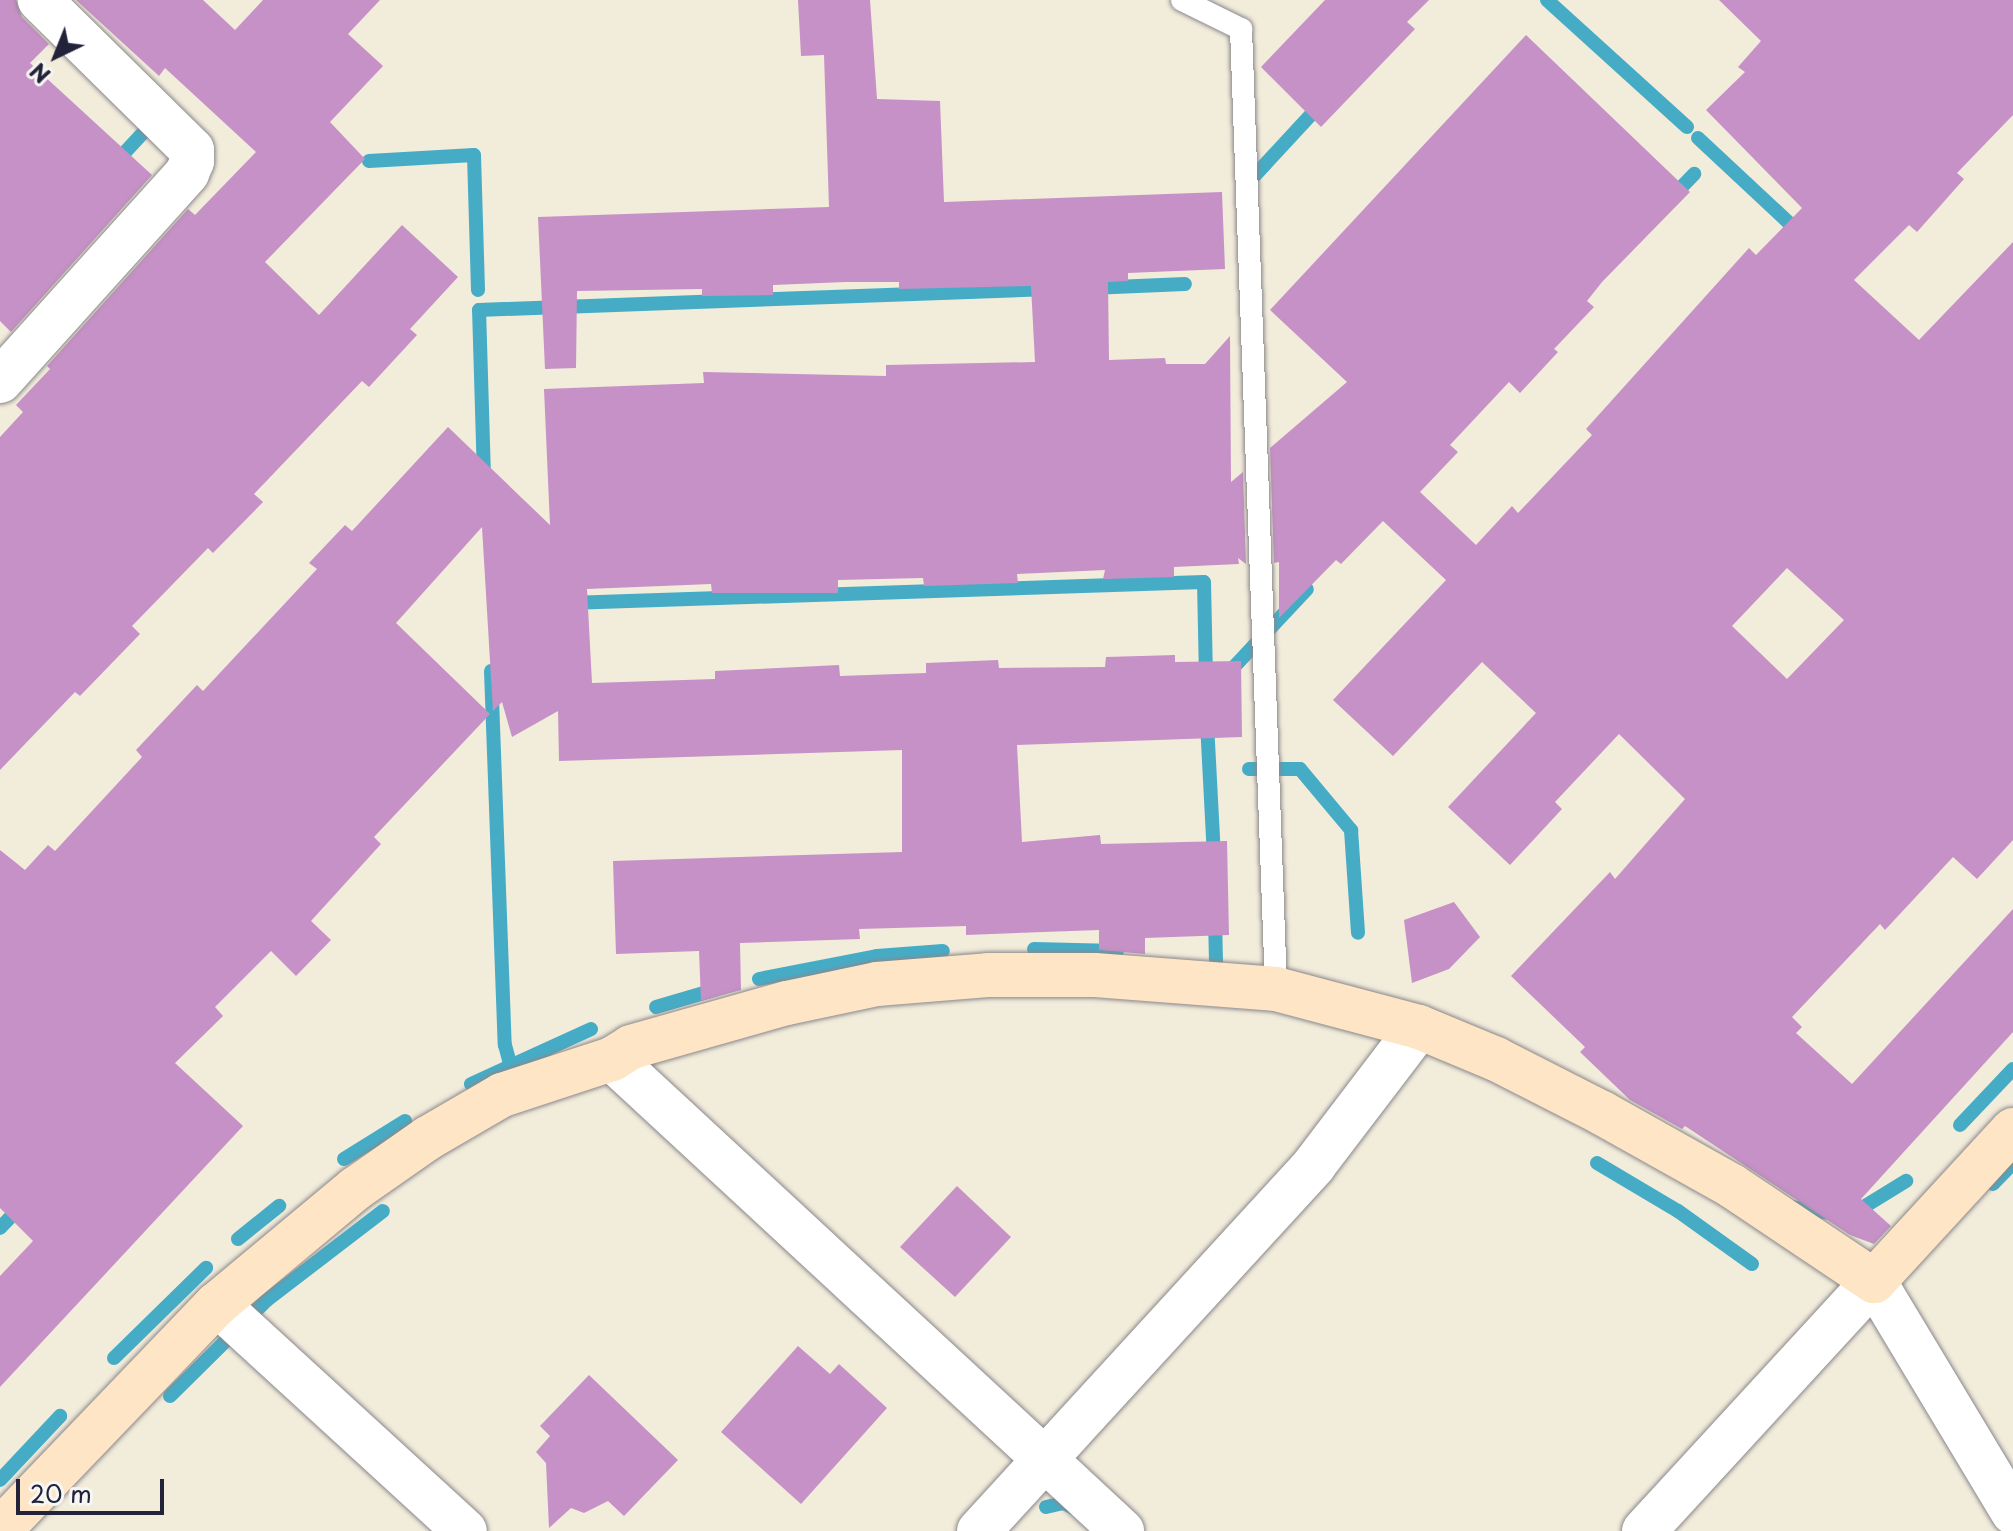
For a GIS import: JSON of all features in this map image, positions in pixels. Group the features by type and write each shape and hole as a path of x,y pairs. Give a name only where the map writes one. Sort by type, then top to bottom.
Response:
{"main road":[{"path":"0,1530 217,1304 355,1189 428,1138 502,1095 612,1059 631,1047 787,1003 877,984 988,975 1095,975 1276,989 1419,1027 1496,1059 1602,1113 1732,1186 1874,1281 2013,1130"}],"street":[{"path":"0,381 187,173 192,161 192,150 40,0"},
{"path":"979,1531 1314,1165 1419,1027"},
{"path":"612,1059 1122,1531"},
{"path":"1644,1531 1874,1281 2013,1512"},
{"path":"217,1304 465,1531"}],"lane":[{"path":"1182,0 1241,29 1276,989"}],"building":[{"path":"0,0 16,0 22,17 49,44 30,63 152,175 11,332 0,321"},
{"path":"76,0 203,0 235,30 263,0 380,0 348,34 383,66 330,122 365,159 265,262 319,315 402,225 458,277 410,329 417,335 369,387 362,381 254,494 263,502 213,553 208,548 132,626 140,634 80,696 75,692 0,770 0,437 23,412 16,405 50,369 47,366 188,209 195,215 256,152 165,68 159,76"},
{"path":"798,0 870,0 877,99 940,101 944,202 1222,192 1225,269 1128,273 1128,281 1108,282 1109,360 1165,358 1166,364 1205,364 1230,336 1231,482 1243,472 1246,564 1238,558 1239,564 1174,567 1174,577 1103,579 1105,570 1017,574 1018,583 924,586 923,578 838,580 838,593 712,593 711,584 587,589 592,683 715,679 715,671 839,665 840,676 926,673 926,663 998,660 999,668 1105,667 1106,657 1175,655 1175,662 1241,661 1242,737 1017,745 1022,842 1100,835 1101,844 1227,841 1229,935 1145,938 1145,954 1099,950 1099,930 966,935 966,926 859,929 860,939 740,943 741,990 701,1001 699,951 616,954 613,861 902,852 902,750 559,761 558,711 512,737 502,702 493,711 482,527 396,623 490,714 374,837 381,844 311,921 331,940 296,976 271,951 215,1007 223,1016 175,1063 243,1126 0,1387 0,1276 33,1241 0,1208 0,850 25,870 48,845 55,851 142,757 136,750 197,685 203,691 317,569 309,563 345,525 352,531 448,427 550,525 544,389 704,383 703,372 886,376 886,365 1035,362 1031,286 899,289 899,282 845,282 773,285 773,295 702,296 702,289 577,291 576,368 545,369 538,217 829,207 824,55 801,56"},
{"path":"1325,0 1429,0 1407,22 1415,29 1321,127 1261,67"},
{"path":"1719,0 2013,0 2013,115 1957,173 1964,179 1917,232 1909,225 1854,280 1919,340 2013,242 2013,840 1977,879 1953,857 1885,930 1880,924 1792,1017 1802,1027 1796,1033 1852,1084 2013,909 2013,1032 1861,1199 1891,1226 1874,1244 1850,1235 1685,1126 1682,1129 1630,1100 1580,1052 1585,1047 1511,976 1610,872 1615,879 1685,799 1619,734 1555,802 1562,809 1510,865 1448,807 1536,713 1482,662 1393,756 1333,700 1446,580 1383,521 1341,564 1336,560 1279,618 1279,562 1274,563 1270,448 1347,382 1270,310 1526,35 1690,192 1602,282 1587,301 1594,307 1554,349 1558,352 1520,393 1509,382 1450,445 1458,452 1420,492 1476,545 1512,506 1518,513 1592,435 1586,429 1749,248 1756,255 1802,208 1706,110 1745,72 1738,67 1761,41","holes":["1787,568 1844,620 1787,679 1732,626"]},
{"path":"1454,902 1480,937 1449,969 1412,983 1404,920"},
{"path":"957,1186 1011,1237 955,1297 900,1247"},
{"path":"798,1346 830,1374 839,1364 887,1408 801,1504 721,1432"},
{"path":"589,1375 678,1460 624,1516 608,1501 584,1513 571,1508 549,1528 546,1463 536,1452 550,1436 540,1426"}],"waterway":[{"path":"1547,0 1687,127"},
{"path":"1245,186 1321,104"},
{"path":"115,163 155,120"},
{"path":"1698,138 1800,233"},
{"path":"369,161 474,155 478,290"},
{"path":"1670,199 1694,174"},
{"path":"1091,288 1185,284"},
{"path":"484,477 479,310 1050,289"},
{"path":"569,603 1204,582 1206,678"},
{"path":"1233,668 1307,589"},
{"path":"491,671 505,1045 510,1064"},
{"path":"1207,723 1214,858"},
{"path":"1249,769 1300,769 1351,830 1358,933"},
{"path":"1215,918 1216,962"},
{"path":"1034,949 1117,951"},
{"path":"759,979 877,956 943,951"},
{"path":"656,1007 717,989"},
{"path":"471,1084 591,1029"},
{"path":"1960,1125 2013,1069"},
{"path":"344,1159 405,1121"},
{"path":"1597,1163 1678,1211 1752,1264"},
{"path":"1993,1184 2013,1163"},
{"path":"1791,1207 1829,1213 1862,1208 1906,1181"},
{"path":"0,1228 22,1205"},
{"path":"238,1239 279,1206"},
{"path":"170,1396 267,1300 383,1211"},
{"path":"114,1358 206,1268"},
{"path":"0,1480 60,1416"},
{"path":"1046,1507 1064,1503 1074,1508"}]}
